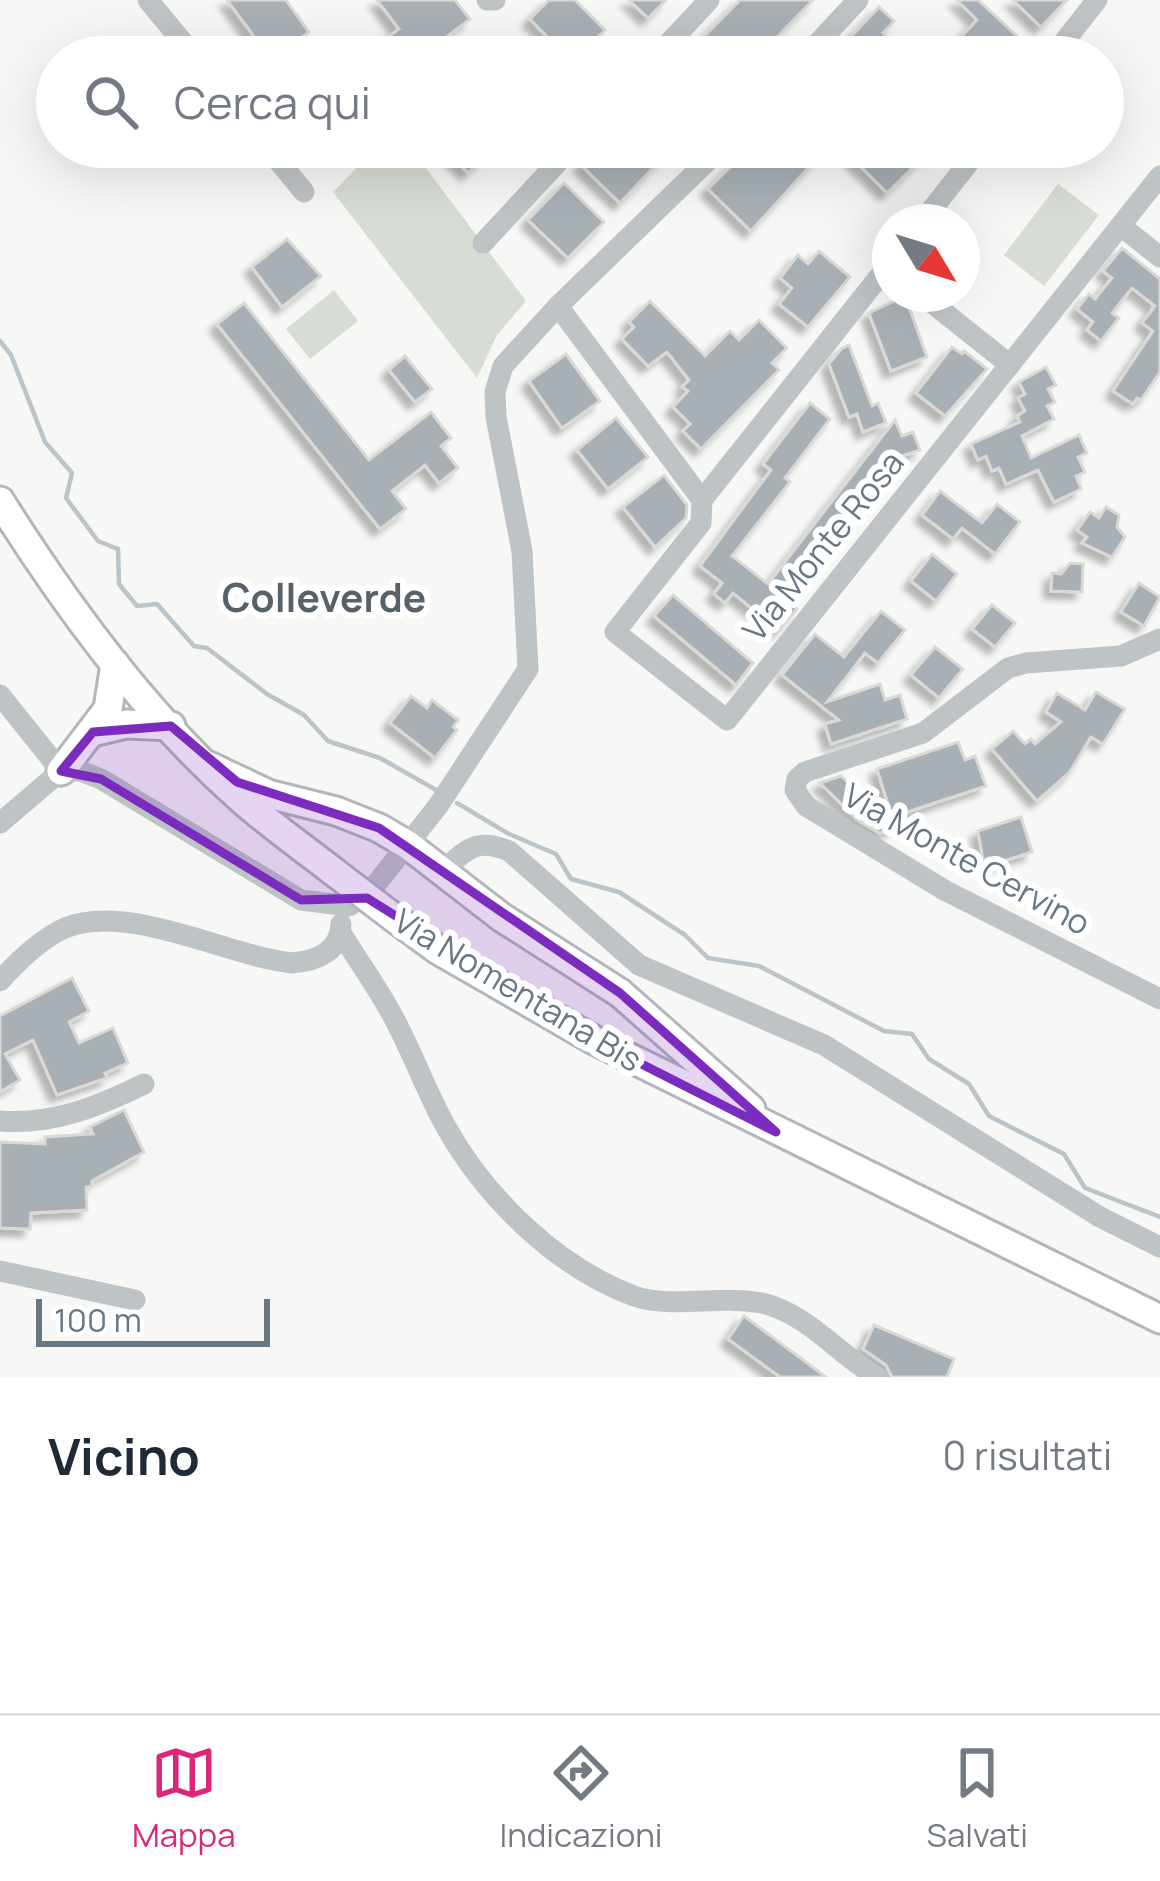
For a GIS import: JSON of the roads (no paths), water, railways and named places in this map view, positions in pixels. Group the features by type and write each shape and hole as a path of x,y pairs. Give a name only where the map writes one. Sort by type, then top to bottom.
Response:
{"main road":[{"name":"Via Nomentana Bis","path":"0,501 55,587 115,664 237,795 438,950 594,1040 1160,1319"},
{"path":"61,771 110,703 115,664"},
{"path":"93,732 126,724 171,726"},
{"path":"209,766 268,794 380,828 408,845 501,917 620,993 776,1132"}],"street":[{"path":"148,0 177,36"},
{"path":"676,36 709,0"},
{"path":"825,36 858,0"},
{"path":"1069,36 1097,0"},
{"path":"284,168 304,193"},
{"path":"483,243 553,168"},
{"path":"0,823 61,771 80,771 101,779 289,895 313,903 358,902 408,845 527,669 522,550 496,417 495,392 503,366 700,168"},
{"path":"936,204 964,168"},
{"name":"Via Monte Rosa","path":"702,500 701,523 615,632 727,720 1160,176"},
{"path":"1120,226 1160,257"},
{"path":"558,306 702,500 872,287"},
{"path":"944,312 1010,364"},
{"name":"Via Monte Cervino","path":"1160,639 1129,655 1008,668 922,733 805,772 795,785 802,803 946,891 1160,999"},
{"path":"0,695 61,771"},
{"path":"442,871 470,848 489,843 509,851 639,965 824,1045 1100,1216 1160,1247"},
{"path":"338,905 341,933 390,1011 447,1129 495,1197 537,1236 587,1273 648,1300 729,1299 780,1309 824,1334 877,1377"},
{"path":"0,980 48,938 82,924 134,925 292,963 320,957 341,933"},
{"path":"0,1121 67,1116 144,1084"},
{"path":"0,1271 135,1300"}],"waterway":[{"path":"0,341 11,355 45,442 72,473 66,498 98,541 118,549 119,584 137,606 157,604 194,646 207,648 267,694 304,715 328,741 380,758 438,791"},
{"path":"457,803 509,834 556,854 571,879 619,892 685,935 708,958 759,966 884,1031 912,1034 929,1059 969,1084 989,1116 1064,1154 1085,1188 1160,1217"}],"district":[{"name":"Colleverde","path":"324,598"}]}
